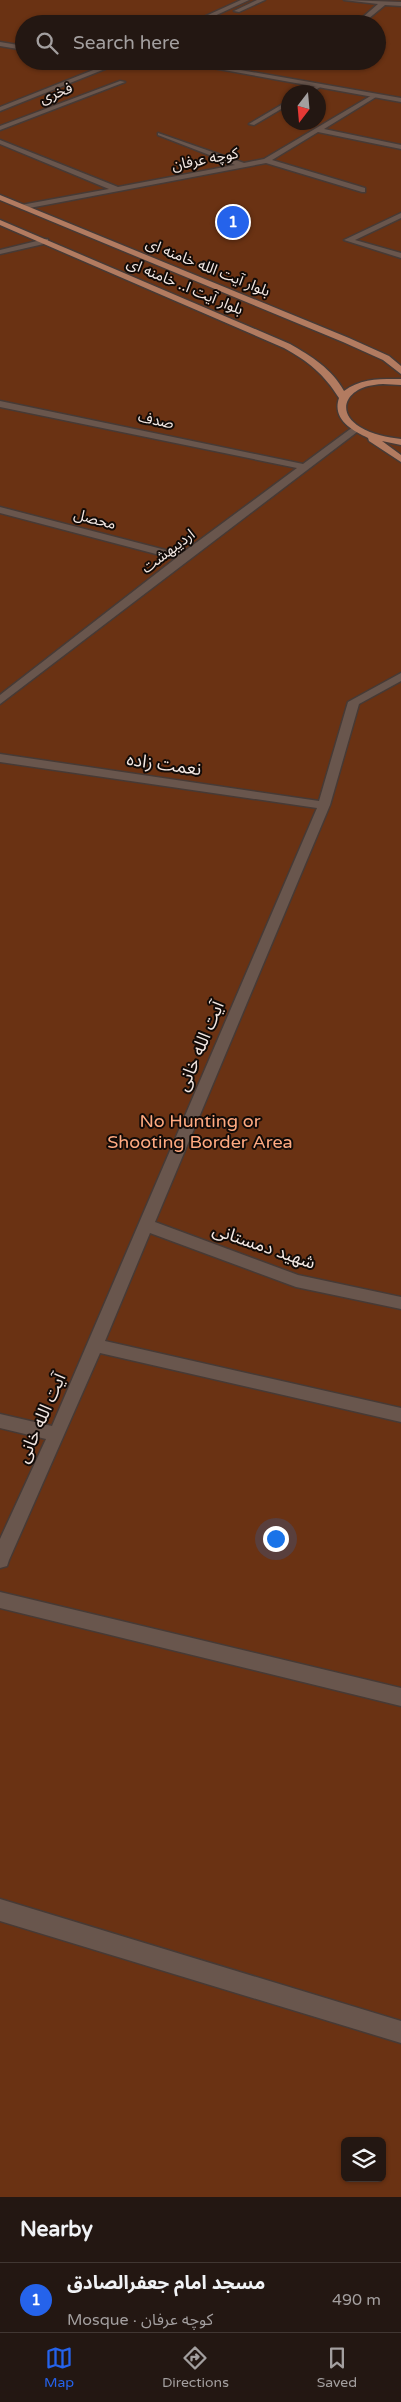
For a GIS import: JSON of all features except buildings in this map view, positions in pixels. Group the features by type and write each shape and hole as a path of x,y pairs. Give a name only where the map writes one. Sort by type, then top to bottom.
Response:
{"main road":[{"name":"بلوار آیت الله خامنه ای","path":"0,197 346,340 386,358 401,371"},
{"name":"بلوار آیت ا.. خامنه ای","path":"0,222 287,346 316,362 335,380 342,396"},
{"path":"401,382 383,380 366,382 350,388 342,396 339,406 343,417 356,429 401,458"},
{"path":"367,435 401,442"}],"street":[{"path":"212,15 246,0"},
{"path":"228,15 262,0"},
{"path":"347,0 401,4"},
{"path":"368,15 382,3"},
{"path":"0,44 15,46"},
{"path":"0,101 79,70"},
{"path":"0,108 99,70"},
{"path":"228,70 313,85"},
{"name":"فخری","path":"0,128 122,82"},
{"path":"326,87 401,100"},
{"name":"کوچه عرفان","path":"326,125 374,96"},
{"path":"252,124 281,107"},
{"path":"317,130 401,146"},
{"name":"کوچه عرفان","path":"24,207 266,161 317,130"},
{"path":"160,134 245,165"},
{"path":"0,142 118,189"},
{"path":"266,161 362,190"},
{"path":"401,215 348,240 401,256"},
{"path":"0,252 45,241"},
{"name":"صدف","path":"0,404 306,466"},
{"name":"اردیبهشت","path":"0,701 183,558 356,429"},
{"name":"محصل","path":"0,510 183,558"},
{"name":"آیت الله خانی","path":"0,1560 57,1434 324,805 354,702 401,676"},
{"name":"نعمت زاده","path":"0,758 324,805"},
{"name":"شهید دمستانی","path":"146,1225 296,1281 401,1303"},
{"path":"95,1345 401,1415"},
{"path":"0,1421 57,1434"},
{"path":"0,1600 401,1697"},
{"path":"0,1910 401,2032"}],"green space":[{"name":"No Hunting or Shooting Border Area","path":"0,0 401,0 401,2197 0,2197"}],"place":[{"name":"مسجد امام جعفرالصادق","path":"233,222"}]}
